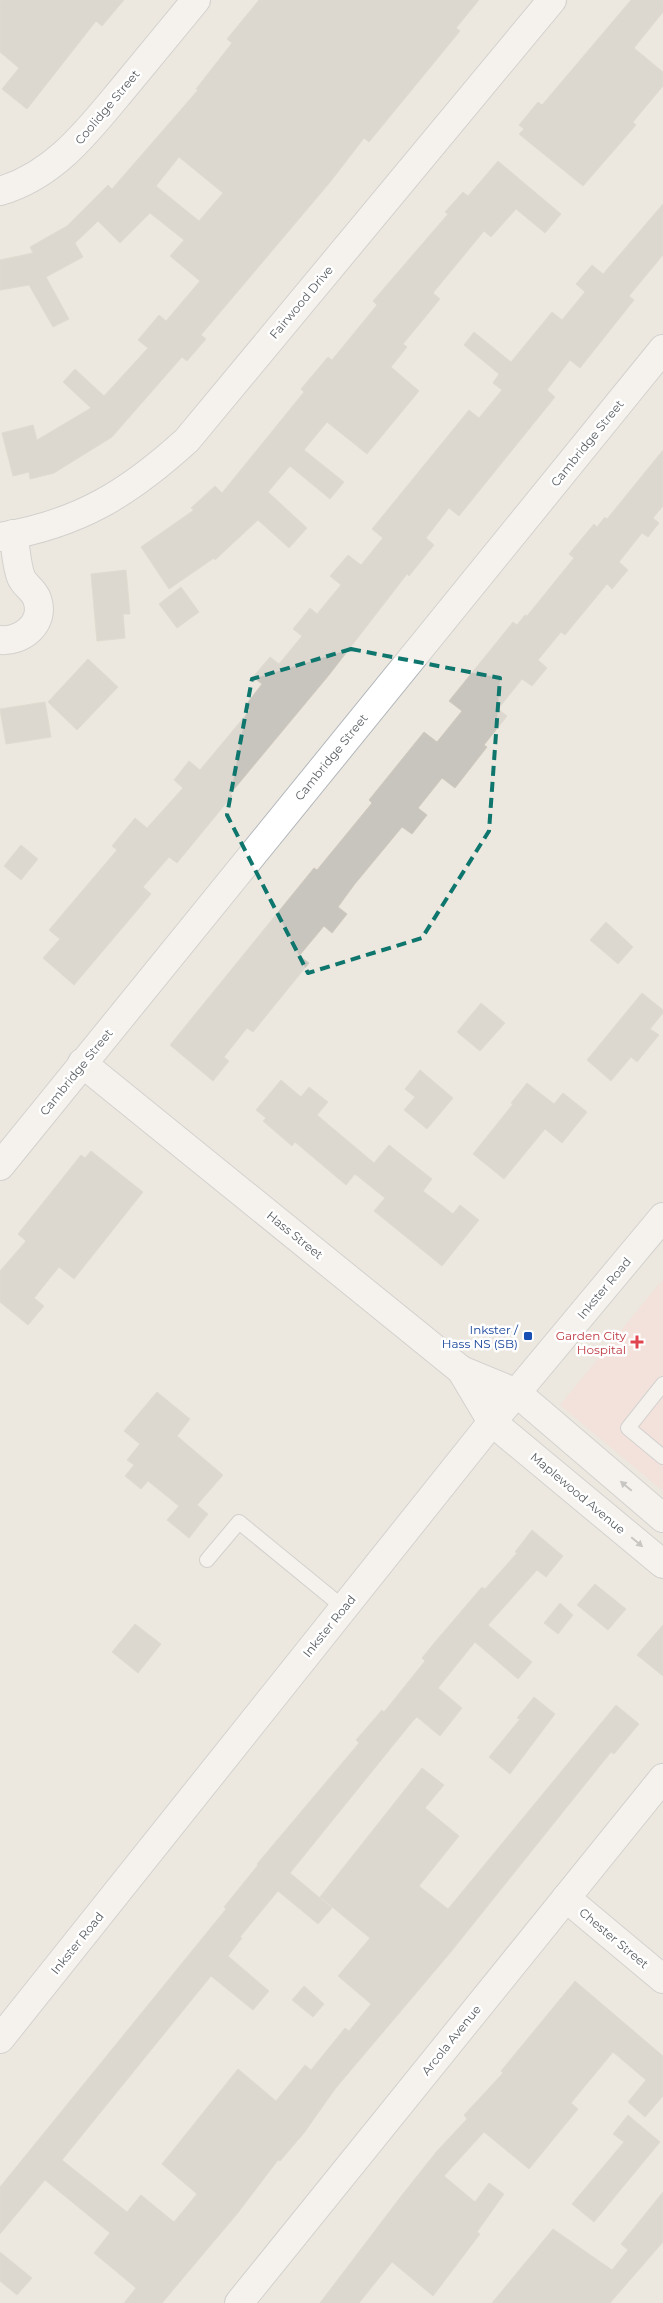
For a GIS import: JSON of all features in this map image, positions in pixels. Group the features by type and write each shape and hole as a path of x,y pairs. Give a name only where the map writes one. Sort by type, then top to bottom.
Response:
{"street":[{"name":"Coolidge Street","path":"0,191 13,188 42,172 69,152 196,0"},
{"name":"Fairwood Drive","path":"7,536 61,522 98,507 150,473 187,440 552,0"},
{"name":"Cambridge Street","path":"0,1166 663,350"},
{"path":"0,640 11,641 23,636 36,621 39,611 38,599 21,578 7,536"},
{"name":"Hass Street","path":"82,1063 461,1370 492,1422"},
{"name":"Inkster Road","path":"0,2039 492,1422 663,1217"},
{"path":"461,1370 517,1393 663,1518"},
{"name":"Maplewood Avenue","path":"492,1422 663,1564"},
{"name":"Arcola Avenue","path":"239,2303 663,1778"},
{"name":"Chester Street","path":"566,1898 663,1979"}],"lane":[{"path":"663,1384 628,1428 663,1457"},
{"path":"207,1560 239,1522 344,1608"}],"highlighted area":[{"path":"351,649 500,678 489,831 422,938 308,973 227,815 252,679"}],"shaded area":[{"name":"Garden City Hospital","path":"663,1279 663,1491 560,1405"}],"building":[{"path":"0,0 124,0 102,26 96,21 27,109 2,89 19,68 0,52"},
{"path":"259,0 479,0 456,28 460,31 369,142 364,138 331,181 201,335 206,339 187,361 182,357 112,437 54,473 30,479 29,472 13,476 2,433 33,425 37,440 91,408 63,382 75,369 104,396 148,348 138,340 159,315 166,321 200,281 170,256 184,240 150,213 120,243 98,221 75,243 83,257 46,277 69,319 53,327 29,285 0,290 0,260 33,253 30,247 67,226 108,185 112,189 198,90 196,89 232,43 227,39","holes":["179,157 223,193 199,221 156,186"]},
{"path":"631,0 663,0 663,12 634,48 663,72 663,86 633,122 636,125 583,186 519,134 524,129 519,125 538,102 542,105"},
{"path":"498,161 561,214 545,233 516,209 491,237 484,231 433,293 440,299 403,344 407,347 391,367 419,391 367,454 327,422 304,450 344,482 330,499 290,466 268,492 307,528 289,548 258,520 215,560 214,558 169,589 141,547 194,510 191,508 215,486 222,493 304,392 301,389 328,357 332,360 377,305 373,301 448,214 445,212 463,192 468,196"},
{"path":"663,204 663,255 629,296 634,300 580,368 570,360 547,390 555,397 459,516 449,508 426,538 434,545 409,576 407,574 329,675 230,794 232,796 177,863 169,857 143,887 151,894 74,985 43,958 60,939 49,930 117,850 112,846 135,818 147,828 183,788 174,780 189,761 200,770 250,710 245,706 262,684 253,677 270,657 279,664 302,636 293,629 310,608 317,614 341,585 330,576 348,555 361,565 383,538 372,529 469,410 479,418 502,390 493,383 499,374 464,345 474,332 511,362 552,312 562,320 585,292 576,284 592,265 603,274"},
{"path":"663,450 663,506 653,518 659,523 648,537 642,533 619,562 628,570 612,589 607,584 565,635 561,632 538,660 547,668 532,686 522,679 498,709 507,716 484,745 487,747 455,788 442,778 418,808 427,815 412,834 402,827 354,885 338,907 347,914 332,933 324,926 299,956 309,963 253,1032 247,1028 224,1057 229,1061 213,1081 170,1045 314,868 317,870 372,803 369,800 424,732 437,742 462,711 449,701 513,622 517,625 525,615 527,616 574,558 569,554 594,524 597,527 605,517 607,519"},
{"path":"126,570 130,614 123,614 125,638 97,641 91,574"},
{"path":"181,587 199,612 177,628 159,604"},
{"path":"88,659 118,687 77,730 48,702"},
{"path":"45,702 51,737 6,744 0,709"},
{"path":"21,845 38,859 21,880 4,866"},
{"path":"606,922 633,947 618,964 590,940"},
{"path":"642,993 663,1010 663,1013 650,1029 659,1035 637,1062 631,1057 611,1081 587,1060"},
{"path":"481,1003 505,1023 480,1051 457,1032"},
{"path":"420,1070 453,1098 427,1129 404,1110 415,1097 405,1089"},
{"path":"281,1080 301,1097 309,1087 328,1102 317,1115 374,1163 389,1145 432,1179 423,1191 453,1214 460,1205 479,1220 442,1266 374,1211 385,1198 355,1174 346,1185 295,1142 292,1146 263,1121 266,1118 256,1110"},
{"path":"527,1083 554,1104 563,1093 587,1112 562,1143 545,1129 504,1179 473,1154 513,1104 511,1103"},
{"path":"91,1151 143,1192 74,1279 59,1267 34,1298 44,1306 28,1325 0,1302 0,1271 26,1241 18,1234 81,1155 85,1158"},
{"path":"157,1392 190,1419 177,1436 223,1475 197,1505 208,1514 189,1538 167,1520 179,1506 148,1481 141,1489 125,1476 134,1465 127,1460 140,1444 124,1431"},
{"path":"532,1530 563,1556 546,1577 537,1570 488,1625 532,1662 518,1679 475,1642 438,1688 462,1708 440,1736 417,1717 290,1873 332,1908 318,1924 278,1891 240,1937 242,1938 228,1956 269,1991 253,2010 211,1976 62,2160 127,2212 141,2195 174,2222 197,2194 162,2164 238,2069 276,2101 305,2065 311,2070 345,2028 349,2031 371,2004 338,1976 370,1938 320,1897 422,1768 444,1785 425,1808 459,1836 419,1886 448,1909 616,1705 639,1724 614,1754 611,1752 450,1953 335,2089 304,2133 280,2161 278,2160 237,2214 162,2303 124,2303 136,2288 94,2253 110,2233 45,2180 0,2234 0,2187 226,1909 224,1907 257,1864 359,1743 356,1740 382,1710 384,1712 425,1661 422,1658 482,1587 485,1589 517,1553 515,1552"},
{"path":"595,1584 626,1609 608,1630 577,1605"},
{"path":"560,1603 573,1615 558,1634 544,1623"},
{"path":"135,1624 161,1644 138,1673 112,1652"},
{"path":"663,1625 663,1676 637,1655"},
{"path":"534,1697 555,1714 510,1774 489,1757 520,1719 517,1718"},
{"path":"575,1981 663,2056 663,2096 645,2117 628,2102 646,2080 613,2052 571,2103 578,2109 529,2169 484,2132 444,2176 475,2202 489,2183 504,2194 477,2232 480,2234 433,2296 392,2262 359,2303 320,2303 437,2151 467,2119 464,2115 503,2073 501,2071"},
{"path":"304,1986 324,2004 313,2017 292,2000"},
{"path":"628,2115 660,2142 594,2222 572,2204 624,2142 613,2134"},
{"path":"663,2192 663,2242 610,2303 492,2303 553,2229 612,2270 628,2250 621,2244"},
{"path":"0,2252 32,2278 17,2295 0,2281"}],"place":[{"name":"Inkster / Hass NS (SB)","path":"528,1336"},
{"name":"Garden City Hospital","path":"637,1342"}]}
